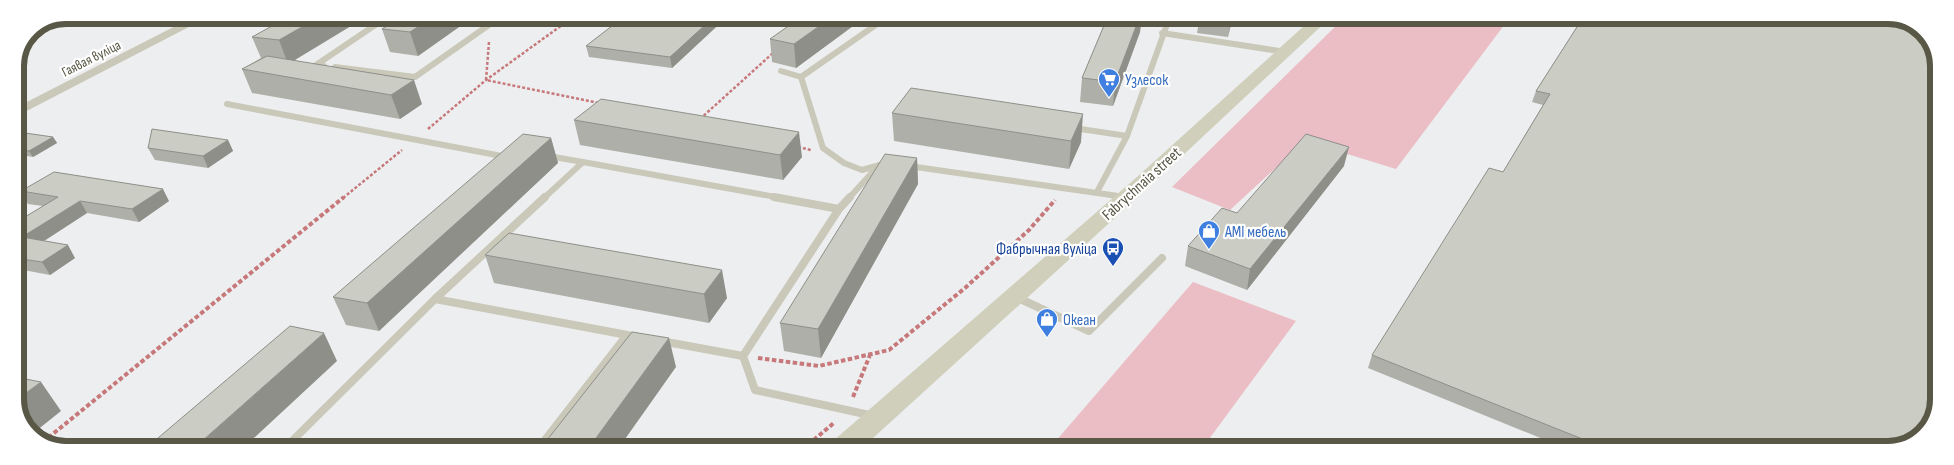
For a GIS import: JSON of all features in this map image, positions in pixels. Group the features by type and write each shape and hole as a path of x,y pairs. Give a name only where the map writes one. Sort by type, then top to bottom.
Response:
{"main road":[{"name":"Fabrychnaia street","path":"852,441 1126,197 1316,24"}],"street":[{"name":"Гаявая вуліца","path":"24,108 188,24"}],"lane":[{"path":"377,24 316,65 415,77 490,24"},
{"path":"801,78 879,24"},
{"path":"1097,192 1126,136 1166,24"},
{"path":"1162,33 1286,52"},
{"path":"781,72 801,78"},
{"path":"801,78 823,148 844,163 862,170 886,163 895,164"},
{"path":"227,104 501,157 517,155"},
{"path":"24,105 29,106"},
{"path":"1069,127 1126,136"},
{"path":"541,155 839,209"},
{"path":"292,441 435,299 583,162"},
{"path":"743,356 839,209 879,165"},
{"path":"905,166 1126,197"},
{"path":"1014,296 1090,330 1162,258"},
{"path":"435,299 646,338"},
{"path":"544,441 627,335"},
{"path":"656,340 743,356"},
{"path":"743,356 755,390 878,417"}],"path":[{"path":"49,437 486,80 564,24"},
{"path":"695,123 779,47"}],"shaded area":[{"path":"1338,24 1505,24 1396,169 1305,141 1230,210 1172,187"},
{"path":"1193,282 1296,321 1208,441 1056,441"}],"building":[{"path":"276,24 307,24 279,40 252,37"},
{"path":"390,24 422,24 410,32 382,29"},
{"path":"614,24 706,24 670,57 586,46"},
{"path":"791,24 822,24 794,44 770,39"},
{"path":"1105,24 1137,24 1115,82 1082,78"},
{"path":"1579,24 1888,24 1904,27 1916,34 1925,45 1930,63 1930,400 1928,413 1922,425 1909,436 1888,441 1587,441 1372,355 1489,168 1503,172 1550,94 1536,91"},
{"path":"267,56 414,80 391,95 242,69"},
{"path":"911,88 1083,114 1071,141 892,113"},
{"path":"601,99 799,132 780,155 574,120"},
{"path":"152,129 228,140 203,156 148,148"},
{"path":"24,133 53,137 29,151 24,150"},
{"path":"523,134 551,138 367,303 333,297"},
{"path":"1306,134 1349,147 1250,269 1188,246 1222,208 1237,213"},
{"path":"885,154 917,158 818,329 780,323"},
{"path":"54,172 163,189 132,209 80,201 24,236 24,218 58,197 24,191 24,189"},
{"path":"509,233 722,270 704,294 485,255"},
{"path":"24,237 68,245 42,262 24,259"},
{"path":"290,326 324,333 202,441 154,441"},
{"path":"632,332 669,338 594,441 546,441"},
{"path":"24,379 41,382 24,394"}],"place":[{"name":"Узлесок","path":"1109,98"},
{"name":"AMI мебель","path":"1209,250"},
{"name":"Фабрычная вуліца","path":"1113,267"},
{"name":"Океан","path":"1047,338"}]}
